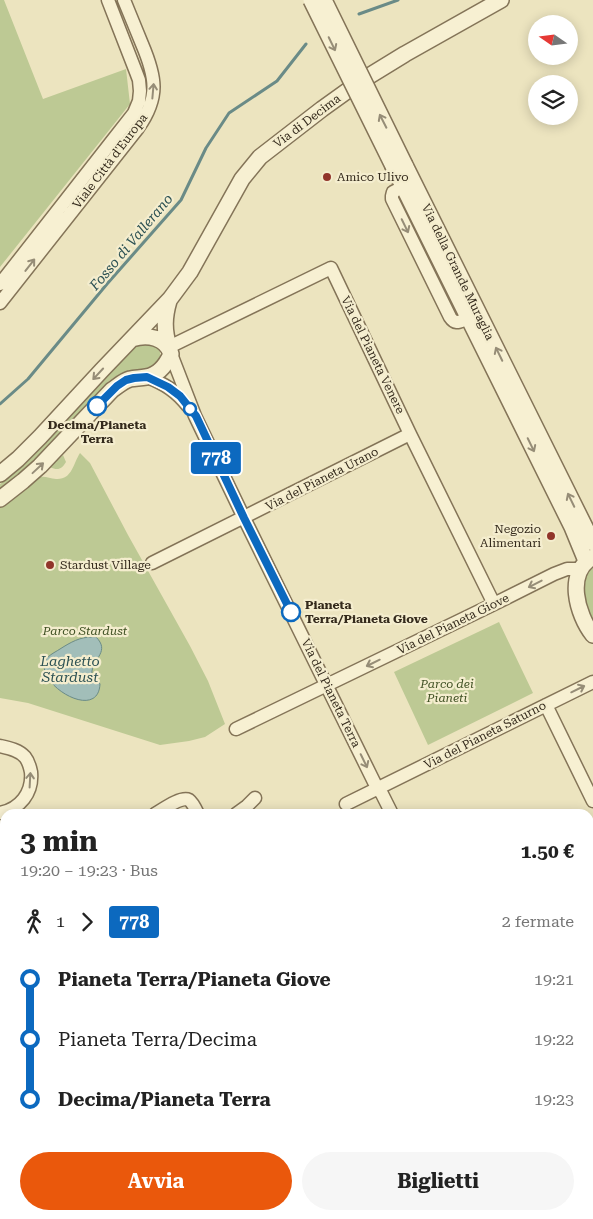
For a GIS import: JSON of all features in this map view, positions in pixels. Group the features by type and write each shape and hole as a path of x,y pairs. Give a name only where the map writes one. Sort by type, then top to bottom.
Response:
{"street":[{"name":"Viale Città d'Europa","path":"0,284 137,108 140,95 139,80 108,0"},
{"name":"Viale Città d'Europa","path":"0,303 138,128 150,108 154,84 152,71 149,59 124,0"},
{"path":"311,0 399,165"},
{"name":"Via della Grande Muraglia","path":"324,0 399,165 593,543"},
{"name":"Via di Decima","path":"0,474 40,437 170,299 190,272 242,179 260,157 348,89 501,0"},
{"name":"Via della Grande Muraglia","path":"399,165 403,187 572,527 587,562 578,575 578,603 583,619 593,635"},
{"name":"Via del Pianeta Venere","path":"170,350 331,268 494,604"},
{"name":"Via di Decima","path":"170,299 166,311 165,328 170,350"},
{"path":"0,499 40,466 112,390 131,379 147,377 163,368 170,350 162,342 152,337 144,336 132,339"},
{"name":"Via del Pianeta Terra","path":"170,350 196,416 244,518 377,788 390,809"},
{"path":"147,377 171,389 180,396 196,416"},
{"name":"Via del Pianeta Urano","path":"152,563 410,434"},
{"name":"Via del Pianeta Giove","path":"236,729 554,574 587,562"},
{"name":"Via del Pianeta Saturno","path":"346,804 593,682"},
{"path":"546,705 593,801"},
{"path":"0,746 16,750 25,757 30,766 31,780 29,791 12,809"},
{"path":"243,809 255,798"},
{"path":"163,809 177,801 186,799 195,809"}],"green space":[{"path":"0,0 4,0 43,99 126,69 130,104 0,267"},
{"path":"145,341 155,345 160,352 157,365 151,368 123,373 109,381 29,466 0,489 0,484 26,463 139,342"},
{"name":"Parco Stardust","path":"80,453 90,463 208,681 225,724 205,737 160,745 28,703 0,698 0,508 40,477 61,479 66,477"},
{"path":"63,455 66,462 60,469 50,467"},
{"path":"593,567 593,626 586,608 583,583"},
{"name":"Parco dei Pianeti","path":"499,622 533,693 428,745 394,672"}],"water":[{"name":"Laghetto Stardust","path":"88,637 96,637 102,646 92,671 100,684 96,696 88,700 77,699 65,694 47,676 44,666 48,657 72,642"}],"waterway":[{"name":"Fosso di Vallerano","path":"359,14 398,0"},
{"name":"Fosso di Vallerano","path":"0,404 28,379 107,284 181,200 206,148 229,113 277,81 306,44"}],"bus line":[{"name":"778","path":"97,406 117,386 126,380 134,378 147,377 168,387 180,396 196,416 291,612"}],"place":[{"name":"Amico Ulivo","path":"327,177"},
{"name":"Decima/Pianeta Terra","path":"97,406"},
{"name":"Negozio Alimentari","path":"551,536"},
{"name":"Stardust Village","path":"50,565"},
{"name":"Pianeta Terra/Pianeta Giove","path":"291,612"}]}
